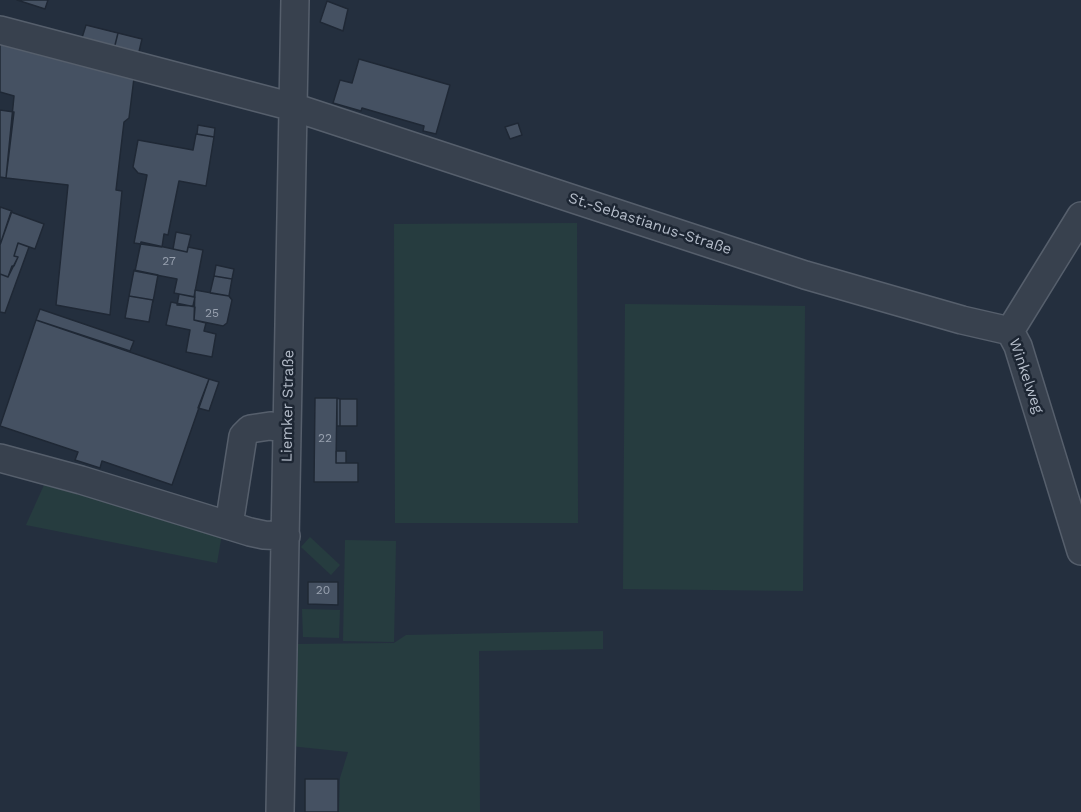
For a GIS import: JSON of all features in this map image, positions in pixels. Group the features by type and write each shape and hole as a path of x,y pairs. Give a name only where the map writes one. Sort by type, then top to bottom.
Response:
{"street":[{"name":"Liemker Straße","path":"280,812 295,0"},
{"name":"St.-Sebastianus-Straße","path":"0,30 293,107 805,275 962,320 1010,331"},
{"name":"Winkelweg","path":"1081,216 1010,331 1018,346 1081,551"},
{"path":"229,525 243,436 250,429 270,426 287,428"},
{"path":"0,458 264,535 286,536"}],"green space":[{"path":"577,223 578,523 395,523 394,224"},
{"path":"625,304 805,306 803,591 623,589"},
{"path":"44,485 222,534 217,563 26,525"},
{"path":"310,537 340,565 331,575 301,547"},
{"path":"345,540 396,541 394,642 343,641"},
{"path":"302,609 340,610 339,638 303,637"},
{"path":"603,631 603,649 479,651 480,812 339,812 340,778 348,752 290,746 297,644 394,643 406,635"}],"building":[{"path":"17,0 48,0 45,9"},
{"path":"327,1 348,9 343,31 320,22"},
{"path":"86,25 118,33 114,49 81,41"},
{"path":"118,33 142,39 138,56 114,49"},
{"path":"0,40 134,78 129,118 124,122 116,190 122,191 110,315 56,305 68,185 6,178 14,96 0,92"},
{"path":"359,59 450,85 436,134 423,131 424,126 362,108 361,111 333,103 340,80 352,83"},
{"path":"0,110 14,112 6,178 0,177"},
{"path":"518,123 522,135 510,139 505,127"},
{"path":"198,125 215,128 214,137 197,134"},
{"path":"196,134 214,137 206,186 179,181 168,235 164,234 162,247 134,243 147,175 138,173 133,167 138,140 193,150"},
{"path":"0,207 12,211 0,245"},
{"path":"11,212 44,224 35,249 18,243 14,256 18,257 8,277 0,274 0,245"},
{"path":"176,232 191,235 187,252 173,249"},
{"path":"141,242 187,252 188,247 203,250 194,297 174,293 177,279 135,271"},
{"path":"18,243 29,247 5,313 0,312 0,274 8,277 18,257 14,256"},
{"path":"216,265 234,269 232,279 214,276"},
{"path":"134,270 158,275 153,302 153,300 129,296"},
{"path":"214,276 232,279 229,296 210,293"},
{"path":"195,290 229,296 232,300 227,323 223,326 194,320"},
{"path":"179,294 195,297 193,306 177,305"},
{"path":"129,296 153,300 149,322 125,318"},
{"path":"171,302 195,307 194,320 206,323 204,331 216,334 212,357 186,352 190,330 166,325"},
{"path":"40,309 134,341 130,351 36,320"},
{"path":"36,320 209,379 172,485 102,461 100,468 75,460 78,452 0,426"},
{"path":"209,379 219,382 209,411 198,408"},
{"path":"315,398 337,398 336,463 358,463 358,482 314,482"},
{"path":"337,398 340,399 340,426 337,426"},
{"path":"340,399 357,399 357,426 340,426"},
{"path":"336,451 346,451 346,463 336,463"},
{"path":"308,582 338,582 338,605 308,604"},
{"path":"305,779 338,779 338,812 305,812"}]}
